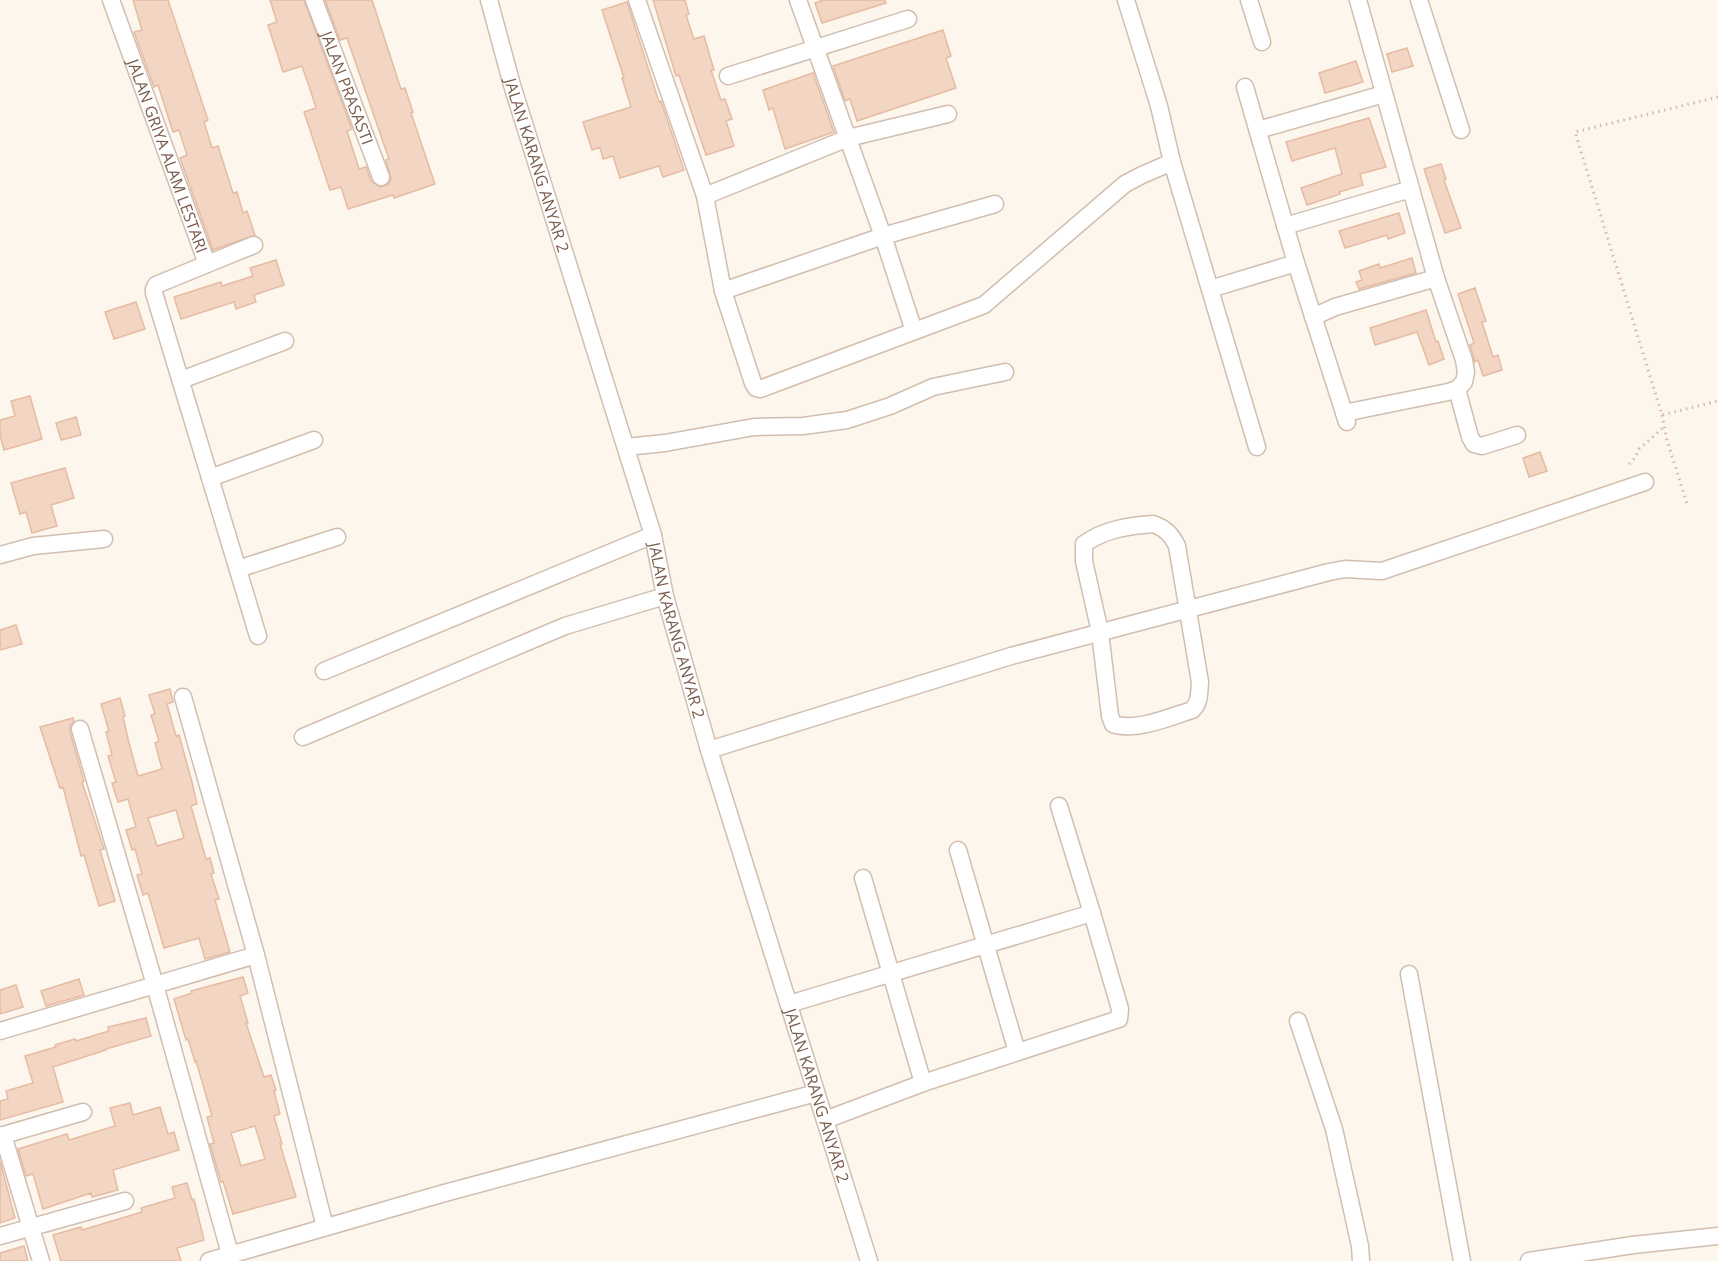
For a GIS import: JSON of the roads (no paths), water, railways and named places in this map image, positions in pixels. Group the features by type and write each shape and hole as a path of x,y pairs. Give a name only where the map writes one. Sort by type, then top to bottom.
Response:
{"street":[{"name":"JALAN GRIYA ALAM LESTARI","path":"111,0 207,264 254,245"},
{"name":"JALAN PRASASTI","path":"314,0 381,177"},
{"name":"JALAN KARANG ANYAR 2","path":"489,0 516,97 653,534 665,596 708,750 868,1261"},
{"path":"637,0 705,196 723,291 756,388 760,389 984,305 1125,184 1172,162"},
{"path":"798,0 883,236 914,331"},
{"path":"1126,0 1159,106 1172,162 1257,447"},
{"path":"1249,0 1262,42"},
{"path":"1245,87 1296,263 1346,419 1457,388 1464,382 1466,372 1464,360 1436,278 1358,0"},
{"path":"1419,0 1461,130"},
{"path":"728,76 908,18"},
{"path":"1257,130 1384,94"},
{"path":"705,196 848,138 948,114"},
{"path":"1285,226 1411,189"},
{"path":"723,291 883,236 995,204"},
{"path":"1210,289 1296,263"},
{"path":"207,264 156,285 154,289 258,636"},
{"path":"1313,317 1335,307 1436,278"},
{"path":"181,380 285,341"},
{"path":"626,447 665,443 754,427 803,426 847,420 890,406 933,387 1005,372"},
{"path":"1457,388 1474,444 1482,446 1517,435"},
{"path":"210,478 314,440"},
{"path":"708,750 1011,656 1100,632 1329,572 1345,569 1382,571 1645,482"},
{"path":"1153,525 1162,527 1177,546 1200,682 1197,705 1192,710 1134,727 1113,724 1110,716 1100,632 1084,561 1084,544 1094,537 1113,530 1153,525"},
{"path":"324,671 653,534"},
{"path":"238,569 337,537"},
{"path":"0,555 33,546 104,540"},
{"path":"303,737 565,626 665,596"},
{"path":"183,697 256,955 325,1227"},
{"path":"81,729 230,1254"},
{"path":"825,1120 923,1083 1119,1018 1120,1010 1059,806"},
{"path":"958,850 1017,1052"},
{"path":"863,878 923,1083"},
{"path":"789,1004 1092,913"},
{"path":"0,1031 256,955"},
{"path":"1409,974 1462,1261"},
{"path":"1298,1022 1334,1129 1353,1208 1361,1261"},
{"path":"209,1261 452,1191 816,1093"},
{"path":"42,1261 1,1136 82,1112"},
{"path":"0,1236 125,1202"},
{"path":"1528,1261 1633,1245 1718,1236"}]}
